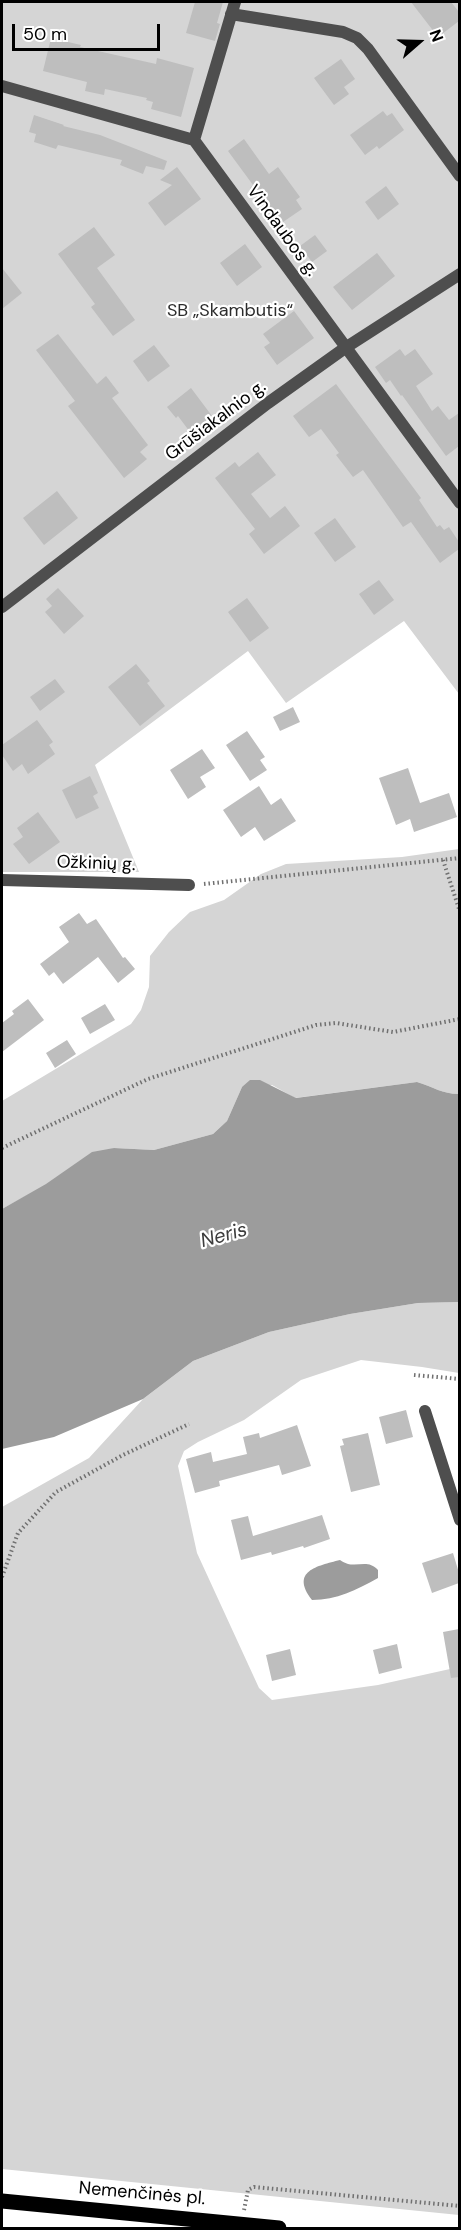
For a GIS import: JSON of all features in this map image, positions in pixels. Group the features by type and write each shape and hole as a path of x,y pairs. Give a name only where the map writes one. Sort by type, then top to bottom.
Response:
{"main road":[{"name":"Nemenčinės pl.","path":"2,2201 279,2229"}],"street":[{"path":"2,86 194,140 233,8 344,32 357,38 368,49 459,176"},
{"name":"Vindaubos g.","path":"194,140 459,503"},
{"name":"Grūšiakalnio g.","path":"2,606 345,348 459,274"},
{"name":"Ožkinių g.","path":"2,880 189,885"},
{"path":"425,1411 459,1520"}],"path":[{"path":"189,885 459,858"},
{"path":"443,860 459,912"},
{"path":"2,1148 148,1079 316,1024 336,1023 393,1032 459,1019"},
{"path":"414,1375 459,1379"},
{"path":"2,1577 18,1533 56,1492 123,1455 189,1424"},
{"path":"242,2224 248,2190 255,2187 459,2206"}],"green space":[{"name":"SB „Skambutis“","path":"2,2 459,2 459,694 404,621 286,703 248,651 95,765 139,872 2,872"},
{"path":"459,849 459,1094 443,1092 417,1082 295,1098 272,1085 242,1087 227,1121 213,1134 154,1150 114,1148 2,1209 2,1101 131,1024 141,1010 149,987 150,956 169,932 190,912 224,900 261,874 286,864 402,857"},
{"path":"459,1302 459,1373 361,1360 301,1380 244,1420 184,1451 178,1466 197,1553 259,1688 272,1700 378,1685 459,1667 459,2215 2,2169 2,1507 89,1458 143,1399 193,1361 269,1332 350,1314 418,1303"}],"water":[{"name":"Neris","path":"250,1080 260,1080 296,1098 417,1082 443,1092 459,1094 459,1302 418,1303 350,1314 269,1332 193,1361 143,1399 54,1437 2,1449 2,1209 46,1184 92,1152 114,1148 154,1150 213,1134 227,1121 242,1087"},
{"path":"340,1560 345,1563 374,1566 378,1570 378,1578 338,1596 312,1600 306,1590 305,1576 315,1568"}],"building":[{"path":"195,2 223,2 215,41 186,33"},
{"path":"411,2 451,2 459,12 459,21 438,37"},
{"path":"51,38 156,64 157,58 194,68 181,117 151,109 153,102 146,100 147,98 105,89 104,95 85,91 87,82 43,71"},
{"path":"341,59 355,79 344,87 349,94 334,105 314,78"},
{"path":"383,111 387,116 392,113 404,130 379,149 377,146 365,155 350,135"},
{"path":"34,115 63,126 100,135 167,161 164,170 146,166 143,174 120,165 122,160 58,145 56,149 34,142 36,134 29,132"},
{"path":"244,139 269,174 278,167 300,197 296,200 302,209 283,222 277,214 274,216 270,211 268,213 250,188 253,185 228,151"},
{"path":"177,167 201,199 165,226 148,203 172,185 160,180"},
{"path":"386,186 399,204 378,220 365,202"},
{"path":"94,227 115,255 97,268 135,320 113,336 91,307 95,304 58,254"},
{"path":"315,235 327,251 312,262 300,246"},
{"path":"245,244 262,267 237,286 220,263"},
{"path":"377,253 395,276 352,310 333,287"},
{"path":"2,268 22,293 2,309"},
{"path":"294,311 314,338 277,365 264,347 270,343 263,334"},
{"path":"58,334 97,384 106,376 119,393 112,398 148,445 140,452 147,459 124,478 68,406 75,401 36,350"},
{"path":"154,345 170,366 148,382 133,361"},
{"path":"400,349 405,356 415,349 433,374 416,386 432,411 438,406 449,420 459,413 459,446 446,456 402,395 390,380 386,383 375,367"},
{"path":"336,384 421,498 419,500 437,527 440,525 444,530 449,527 459,542 459,549 440,563 411,522 403,527 363,470 353,477 336,455 339,453 321,429 309,437 293,416"},
{"path":"191,388 212,416 190,432 178,416 176,418 167,407"},
{"path":"258,452 276,475 251,494 270,518 285,506 300,526 264,554 249,534 255,529 215,478 235,462 239,467"},
{"path":"57,491 78,518 44,545 23,518"},
{"path":"335,518 356,547 335,562 314,533"},
{"path":"379,580 394,600 374,615 359,594"},
{"path":"58,588 84,616 64,634 45,612 52,606 46,599"},
{"path":"247,598 269,628 250,642 228,612"},
{"path":"136,664 150,681 147,683 165,706 140,726 108,687"},
{"path":"55,679 65,692 40,711 30,697"},
{"path":"293,707 300,722 280,731 273,717"},
{"path":"37,720 53,742 49,745 55,754 28,774 22,764 13,771 2,755 2,745"},
{"path":"247,731 265,757 260,760 267,770 250,781 226,745"},
{"path":"202,749 215,768 200,777 206,787 188,799 170,770"},
{"path":"408,768 420,803 449,793 457,817 414,832 410,819 396,825 379,778"},
{"path":"90,776 98,793 93,796 99,808 76,819 62,790"},
{"path":"259,786 271,805 281,798 296,821 264,841 255,827 241,837 223,810"},
{"path":"38,812 60,842 29,864 13,844 23,837 17,828"},
{"path":"79,913 87,924 96,919 123,958 125,957 135,969 118,983 98,957 63,984 54,972 49,976 40,964 69,942 59,927"},
{"path":"28,999 44,1020 2,1052 2,1023 14,1014 12,1011"},
{"path":"105,1004 115,1020 90,1034 81,1018"},
{"path":"67,1040 76,1054 55,1068 46,1053"},
{"path":"406,1410 413,1437 386,1444 379,1417"},
{"path":"297,1425 311,1466 282,1475 279,1465 219,1481 220,1486 195,1493 186,1459 211,1452 213,1462 247,1454 243,1437 259,1433 260,1438"},
{"path":"368,1433 380,1485 351,1492 340,1446 344,1445 342,1439"},
{"path":"322,1515 330,1539 304,1548 303,1546 272,1555 271,1552 241,1560 231,1520 248,1516 253,1536"},
{"path":"453,1553 459,1573 459,1583 432,1593 422,1563"},
{"path":"459,1629 459,1677 451,1678 443,1632"},
{"path":"397,1644 402,1668 379,1674 373,1650"},
{"path":"290,1649 296,1675 272,1681 266,1655"}]}
